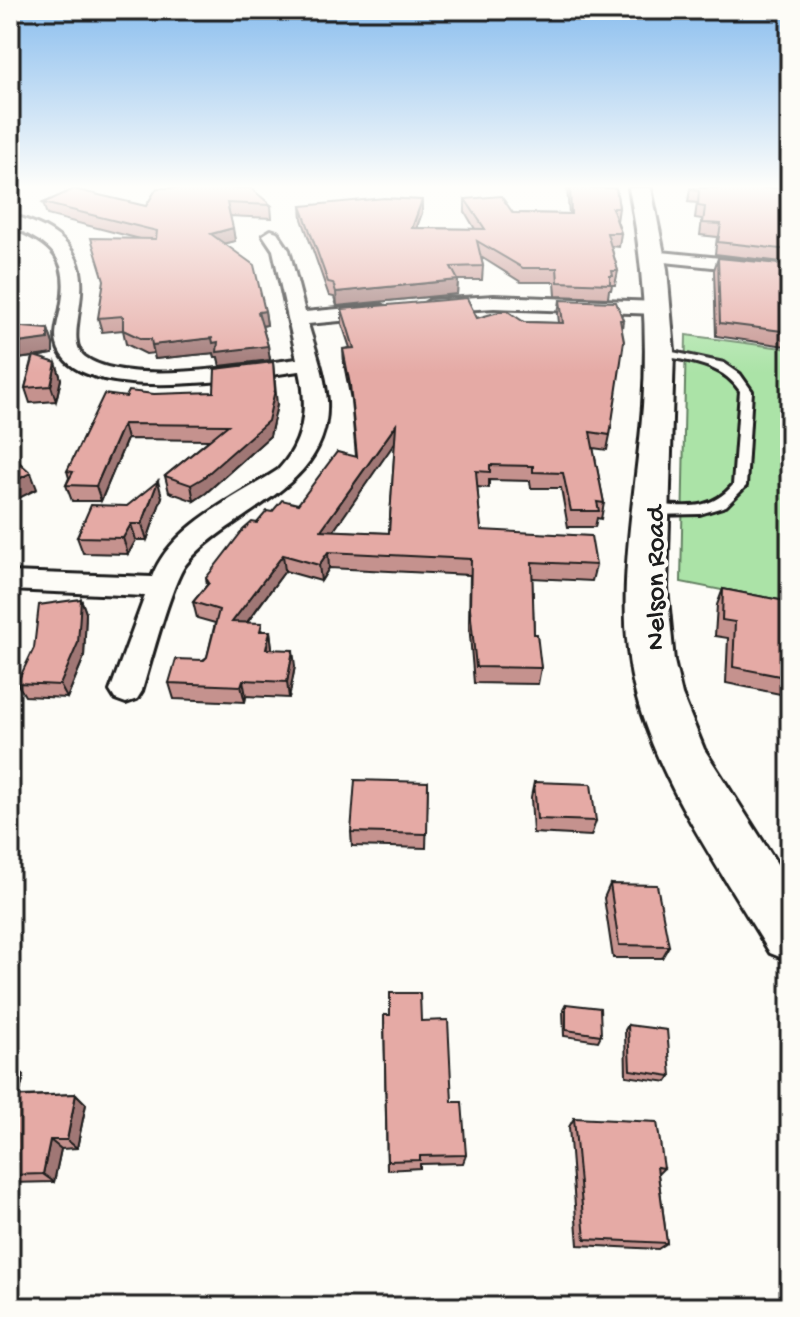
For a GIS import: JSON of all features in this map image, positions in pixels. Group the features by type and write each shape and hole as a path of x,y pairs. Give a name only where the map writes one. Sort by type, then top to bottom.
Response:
{"main road":[{"name":"Nelson Road","path":"650,249 658,308 659,352 649,630 658,693 688,765 790,934"}],"street":[{"path":"61,249 69,258 75,283 66,344 73,358 92,370 119,377 150,379 308,364"},
{"path":"126,691 170,565 197,535 297,465 307,446 316,412 281,249"},
{"path":"651,256 790,270"},
{"path":"701,261 738,272 790,280"},
{"path":"296,319 494,302 658,308"},
{"path":"10,581 160,587"}],"lane":[{"path":"651,511 692,512 730,499 739,486 746,391 736,376 720,365 659,352"}],"green space":[{"path":"686,335 790,349 790,607 787,603 681,582"}],"building":[{"path":"95,249 232,249 254,265 265,311 258,312 268,346 217,352 218,342 213,343 212,338 152,345 151,339 142,339 123,330 123,316 98,318 104,280"},
{"path":"316,249 479,249 483,266 451,267 458,280 336,292 333,283 328,282"},
{"path":"491,249 612,249 618,271 612,271 610,284 558,282 557,268 523,268"},
{"path":"718,258 790,265 790,332 720,323"},
{"path":"467,298 477,318 506,310 524,322 563,323 560,300 616,302 623,320 620,320 624,341 610,435 590,432 604,503 597,502 599,511 571,511 563,473 533,472 533,466 490,465 490,472 476,471 481,530 591,536 596,565 532,562 534,634 537,634 541,668 476,667 470,608 471,559 328,552 319,565 283,555 232,622 262,623 260,631 270,631 266,649 293,650 287,682 243,680 241,686 169,683 176,659 204,660 207,657 219,610 193,602 209,583 206,578 243,530 252,522 257,523 267,511 272,512 282,500 298,504 337,452 357,457 343,349 354,348 342,309","holes":["396,425 389,533 321,530"]},
{"path":"10,326 48,329 48,339 10,344"},
{"path":"34,356 56,363 51,386 25,388"},
{"path":"273,362 275,390 268,421 203,478 191,485 165,476 228,425 123,424 96,486 66,485 73,472 67,471 104,394 126,397 129,391 154,394 214,392 215,369"},
{"path":"10,454 31,473 10,483"},
{"path":"158,481 142,524 131,524 123,538 77,537 91,505 127,506"},
{"path":"723,589 790,602 790,678 733,667 735,622 722,620"},
{"path":"81,599 78,643 60,685 17,683 34,648 39,605"},
{"path":"355,780 428,782 427,834 351,832"},
{"path":"534,782 591,784 596,821 537,819"},
{"path":"610,884 657,885 669,946 619,945"},
{"path":"390,993 420,993 421,1021 448,1020 452,1102 462,1102 466,1155 420,1156 420,1160 387,1161 384,1015 390,1015"},
{"path":"566,1004 600,1008 601,1035 566,1030"},
{"path":"628,1025 667,1030 671,1076 630,1070"},
{"path":"76,1094 67,1140 50,1140 43,1174 10,1175 10,1097"},
{"path":"574,1118 657,1122 664,1168 657,1167 667,1243 585,1239"}]}
